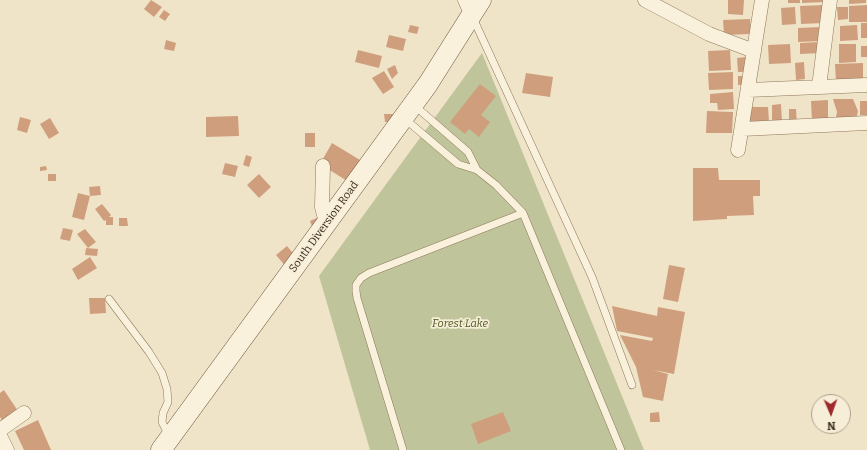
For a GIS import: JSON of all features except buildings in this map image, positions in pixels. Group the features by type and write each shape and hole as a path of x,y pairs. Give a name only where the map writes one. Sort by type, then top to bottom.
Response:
{"main road":[{"name":"South Diversion Road","path":"161,450 428,84 473,5"}],"street":[{"path":"645,0 709,34 754,51"},
{"path":"738,150 762,0"},
{"path":"819,87 830,0"},
{"path":"748,90 867,84"},
{"path":"742,129 867,123"},
{"path":"323,166 322,207 324,215 328,217 333,215"},
{"path":"0,430 24,413"},
{"path":"0,436 7,450"}],"lane":[{"path":"473,5 592,277 632,385"},
{"path":"408,111 458,164 478,170"},
{"path":"408,111 468,152 478,170 496,185 523,213 621,450"},
{"path":"403,450 356,291 356,285 360,278 369,273 523,213"},
{"path":"109,299 149,352 162,373 167,389 168,402 163,413 162,422 166,430 176,430"}],"green space":[{"name":"Forest Lake","path":"482,53 644,450 370,450 319,276"}]}
